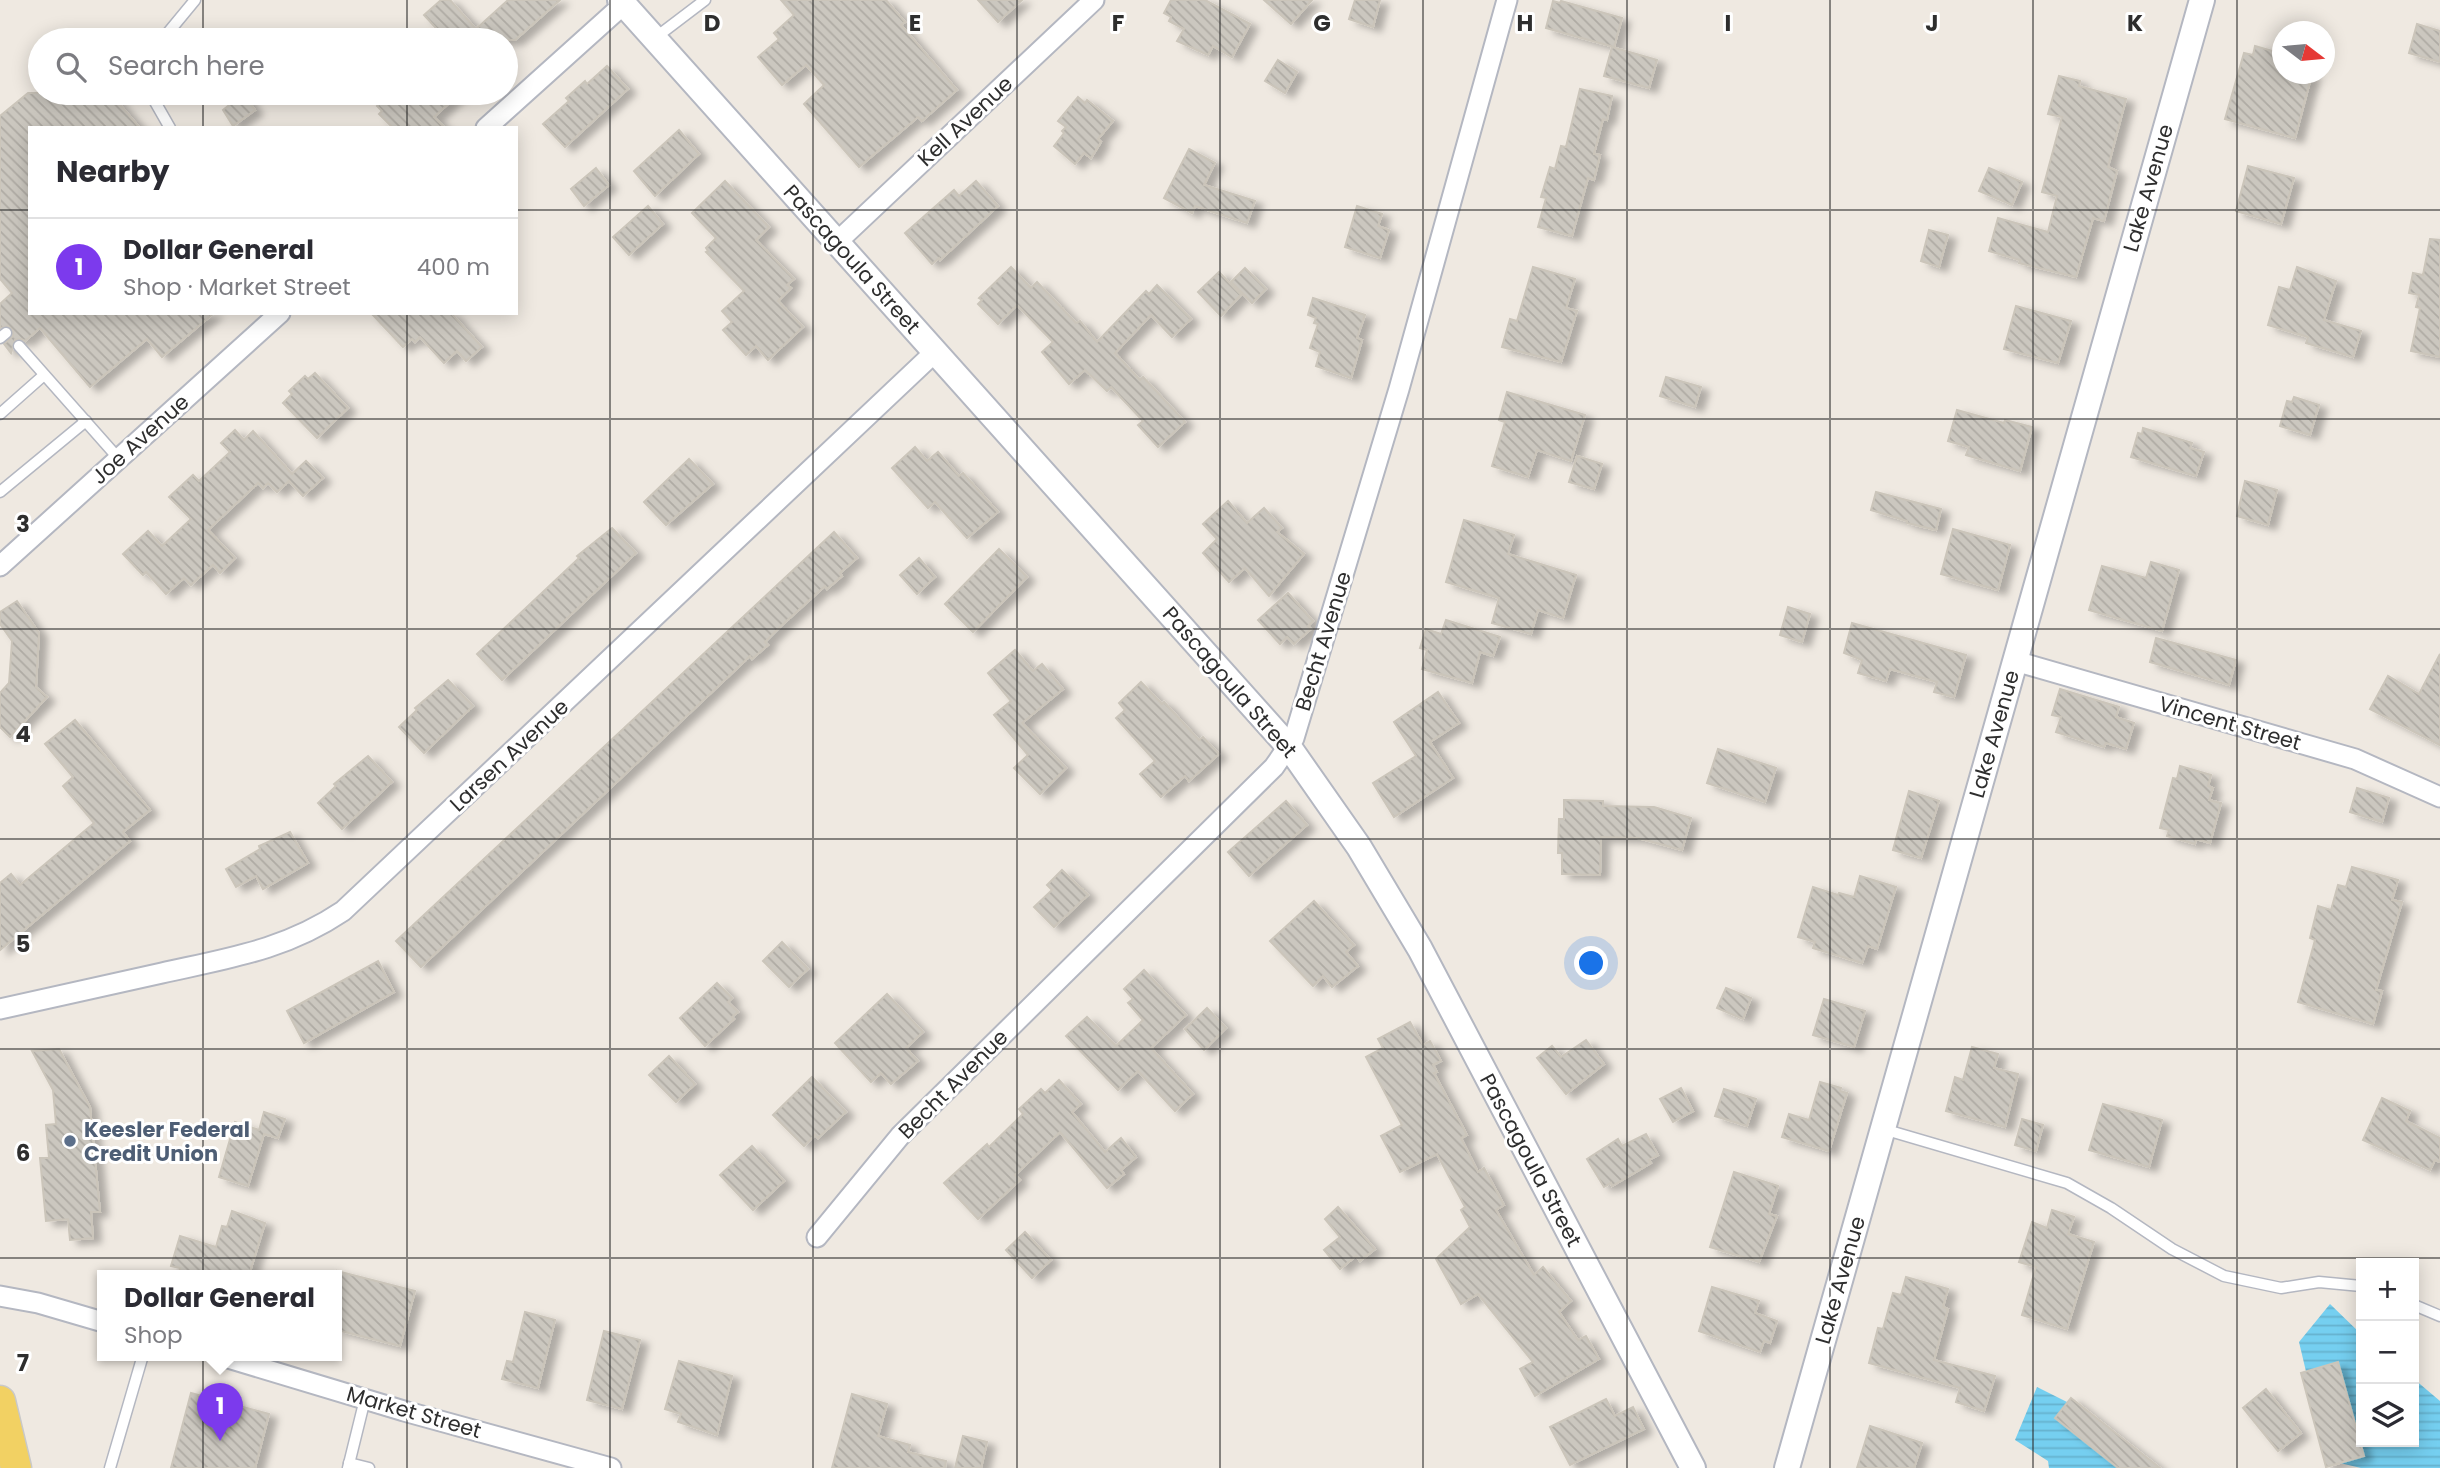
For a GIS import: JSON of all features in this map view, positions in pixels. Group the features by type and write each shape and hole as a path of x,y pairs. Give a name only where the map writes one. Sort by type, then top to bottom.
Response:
{"main road":[{"path":"0,1401 16,1468"}],"street":[{"name":"Kell Avenue","path":"837,242 1094,0"},
{"name":"Becht Avenue","path":"817,1237 900,1136 1274,767 1289,747 1294,738 1399,389 1507,0"},
{"name":"Lake Avenue","path":"1787,1468 2202,0"},
{"name":"Pascagoula Street","path":"622,2 1289,747 1359,846 1420,949 1693,1468"},
{"path":"518,98 622,2"},
{"path":"488,126 511,105"},
{"name":"Joe Avenue","path":"0,566 278,315"},
{"name":"Larsen Avenue","path":"0,1009 262,949 318,928 343,911 935,352"},
{"name":"Vincent Street","path":"2015,661 2355,759 2440,797"},
{"path":"0,1296 38,1303 97,1320"},
{"name":"Market Street","path":"238,1361 611,1468"}],"lane":[{"path":"172,28 195,0"},
{"path":"655,39 705,0"},
{"path":"157,105 169,126"},
{"path":"19,346 119,459"},
{"path":"0,414 44,375"},
{"path":"0,492 86,421"},
{"path":"1883,1129 2067,1183 2111,1208 2172,1249 2224,1276 2281,1288 2319,1282 2356,1286"},
{"path":"2419,1307 2440,1316"},
{"path":"110,1468 142,1361"},
{"path":"365,1399 350,1466 369,1468"}],"water":[{"path":"2330,1304 2356,1329 2356,1447 2419,1447 2419,1383 2440,1401 2440,1468 2361,1468 2327,1460 2299,1342"},
{"path":"2037,1387 2069,1403 2149,1468 2049,1468 2048,1461 2015,1440"}],"building":[{"path":"441,0 450,0 475,28 436,28 424,15"},
{"path":"508,0 560,0 518,37 518,28 477,28"},
{"path":"781,0 886,0 905,22 901,25 957,90 922,121 918,117 859,167 804,104 824,85 806,65 782,85 758,57 779,39 774,33 794,15"},
{"path":"978,0 1022,0 998,22"},
{"path":"1171,0 1205,0 1250,24 1232,57 1213,46 1208,55 1177,41 1184,29 1169,21 1171,17 1164,13"},
{"path":"1264,0 1312,0 1291,24"},
{"path":"1355,0 1380,0 1373,27 1349,19"},
{"path":"1553,1 1622,18 1614,47 1546,28"},
{"path":"2417,24 2440,31 2440,62 2409,53"},
{"path":"2255,46 2272,51 2272,84 2309,84 2295,138 2225,119 2244,53 2253,55"},
{"path":"1612,47 1657,60 1649,88 1604,76"},
{"path":"1278,60 1297,72 1285,93 1265,81"},
{"path":"607,66 628,89 565,147 543,124 569,101 566,98"},
{"path":"2059,76 2080,81 2079,86 2126,99 2108,167 2117,171 2104,221 2093,218 2076,277 2019,263 2020,260 1989,251 1998,218 2048,232 2057,196 2042,192 2062,117 2048,114"},
{"path":"1580,89 1612,96 1607,120 1603,119 1594,154 1600,155 1594,180 1588,178 1572,236 1538,227 1546,198 1541,197 1550,167 1555,169 1561,146 1566,147"},
{"path":"28,93 28,105 120,105 138,126 28,126 28,315 212,315 162,357 147,339 90,387 40,328 25,341 15,340 11,353 4,344 13,336 13,331 8,326 0,328 0,304 12,293 0,279 0,116"},
{"path":"1078,97 1085,103 1087,100 1113,121 1098,139 1101,142 1091,158 1084,153 1075,164 1054,146 1066,127 1058,121"},
{"path":"229,105 251,105 255,110 233,126 223,110"},
{"path":"447,105 434,117 443,126 391,126 379,114 382,111 377,106"},
{"path":"679,130 699,154 655,196 634,171"},
{"path":"1189,149 1215,163 1204,185 1255,201 1247,223 1195,206 1192,213 1164,198"},
{"path":"2248,166 2294,178 2281,224 2236,211"},
{"path":"596,168 609,185 584,206 571,189"},
{"path":"1989,168 2022,182 2012,205 1979,191"},
{"path":"725,181 769,227 756,240 794,279 787,285 791,288 778,301 803,327 768,360 756,346 746,355 723,330 732,322 722,311 744,291 706,252 706,248 716,238 692,213"},
{"path":"976,181 998,206 940,260 939,258 932,264 905,233 954,190 959,196"},
{"path":"648,206 663,224 629,255 613,237"},
{"path":"1357,206 1382,214 1378,226 1389,230 1380,258 1345,247"},
{"path":"1929,230 1948,235 1939,267 1921,261"},
{"path":"2430,239 2440,240 2440,357 2411,351 2420,308 2416,307 2419,295 2409,293 2413,273 2423,275"},
{"path":"1011,267 1031,288 1037,282 1076,323 1080,321 1097,342 1146,291 1149,294 1157,285 1191,319 1172,337 1151,315 1115,353 1140,380 1143,377 1185,422 1158,447 1138,425 1143,421 1111,387 1107,391 1085,370 1069,384 1042,352 1053,342 1017,305 998,324 978,304 982,300 979,298"},
{"path":"1533,267 1575,279 1566,308 1577,311 1561,362 1502,347 1510,319 1517,321"},
{"path":"2297,267 2336,281 2324,320 2361,331 2353,357 2306,343 2308,337 2268,325 2279,287 2290,290"},
{"path":"1245,268 1266,289 1252,303 1231,282"},
{"path":"1219,272 1241,295 1221,316 1198,292"},
{"path":"1313,298 1365,315 1357,338 1362,340 1351,378 1316,366 1320,352 1310,348 1318,324 1314,323 1316,318 1308,315"},
{"path":"2016,306 2071,321 2058,363 2004,349"},
{"path":"373,315 453,315 482,347 466,361 457,351 444,363 420,337 415,342 412,339 403,347"},
{"path":"315,373 348,408 317,438 283,403 292,394 289,391 305,376 308,379"},
{"path":"1666,377 1701,387 1695,407 1660,396"},
{"path":"1507,392 1585,415 1571,461 1537,450 1528,477 1492,466 1505,422 1499,420"},
{"path":"2294,397 2319,405 2310,435 2280,426 2287,401 2292,402"},
{"path":"1957,410 2004,423 2005,420 2032,427 2020,471 1966,455 1969,447 1948,441"},
{"path":"2143,428 2192,443 2190,448 2204,452 2196,476 2131,457 2138,433 2142,434"},
{"path":"235,430 244,440 253,431 292,474 306,461 323,478 303,496 289,481 277,492 268,483 263,488 258,483 208,530 235,558 220,573 213,565 191,585 184,578 166,594 146,572 143,575 123,554 148,531 162,546 191,519 169,497 193,475 199,481 230,452 221,443"},
{"path":"915,447 927,461 938,452 959,476 963,473 998,512 967,538 935,502 928,508 892,468"},
{"path":"1577,456 1602,464 1594,489 1569,482"},
{"path":"689,459 713,484 666,525 644,502"},
{"path":"2245,481 2277,490 2268,525 2237,516"},
{"path":"1876,492 1941,509 1936,530 1871,510"},
{"path":"1228,501 1247,523 1264,508 1282,528 1277,532 1304,554 1269,596 1245,568 1229,582 1203,553 1217,539 1203,524"},
{"path":"1464,520 1514,535 1508,554 1576,575 1563,618 1538,610 1531,634 1492,623 1499,598 1446,582"},
{"path":"612,528 636,553 502,680 477,654 579,558 577,556"},
{"path":"1953,529 2010,545 1998,590 1941,574"},
{"path":"834,532 857,558 840,573 842,576 827,589 825,586 781,626 765,642 768,645 752,659 750,656 421,967 396,941"},
{"path":"999,549 1027,577 973,632 945,604"},
{"path":"919,558 935,577 917,594 900,575"},
{"path":"2151,562 2179,570 2162,631 2089,610 2102,566 2146,578"},
{"path":"1288,593 1313,621 1308,626 1311,629 1294,644 1287,637 1280,644 1258,620"},
{"path":"17,601 39,633 36,687 47,697 10,737 0,727 0,693 9,683 12,641 0,624 0,612"},
{"path":"1788,607 1810,614 1802,642 1780,635"},
{"path":"1446,620 1500,637 1493,656 1480,652 1472,683 1422,669 1427,650 1420,648 1426,629 1441,634"},
{"path":"1852,623 1966,655 1954,697 1934,692 1937,682 1890,669 1886,681 1858,673 1862,660 1844,653"},
{"path":"2156,638 2236,660 2229,685 2150,662"},
{"path":"1015,650 1033,671 1042,664 1063,689 1022,723 1066,768 1040,794 1014,768 1028,755 994,715 1011,701 988,673"},
{"path":"2440,654 2440,745 2370,709 2388,676 2419,694"},
{"path":"448,680 473,706 424,753 399,727 417,710 415,708"},
{"path":"1141,682 1162,704 1164,702 1199,740 1203,737 1219,754 1189,781 1185,776 1161,797 1140,774 1155,761 1116,718 1125,710 1119,703"},
{"path":"2060,689 2119,707 2116,717 2134,723 2126,749 2106,743 2104,747 2056,732 2061,717 2052,715"},
{"path":"1438,692 1459,723 1430,742 1453,778 1394,817 1373,783 1416,756 1394,722"},
{"path":"75,720 150,810 123,832 130,841 0,950 0,883 11,874 20,885 94,823 63,786 73,777 45,744"},
{"path":"1718,749 1776,768 1765,802 1707,783"},
{"path":"368,756 392,782 342,829 318,803 336,786 334,784"},
{"path":"2180,766 2211,775 2208,786 2213,788 2209,800 2221,803 2210,843 2196,839 2195,844 2167,836 2169,830 2160,828 2173,778 2177,779"},
{"path":"2357,788 2389,798 2382,822 2350,812"},
{"path":"1909,791 1939,801 1921,858 1893,850"},
{"path":"1564,800 1603,801 1603,806 1654,807 1691,818 1682,850 1638,838 1601,837 1600,875 1562,874 1562,853 1558,853 1559,819 1564,819"},
{"path":"1286,801 1307,825 1249,876 1228,852"},
{"path":"290,832 308,863 263,889 256,876 236,887 226,869 260,849 259,846"},
{"path":"2352,867 2398,880 2392,900 2402,902 2376,990 2382,991 2373,1024 2298,1002 2315,940 2310,938 2318,906 2331,910 2338,885 2346,887"},
{"path":"1062,870 1088,895 1054,927 1034,907 1052,890 1047,885"},
{"path":"1860,876 1896,887 1877,949 1868,946 1862,963 1813,948 1815,942 1798,937 1813,887 1854,897"},
{"path":"1314,901 1354,945 1346,952 1358,966 1332,987 1323,976 1313,986 1270,941"},
{"path":"782,942 808,969 789,987 763,961"},
{"path":"378,961 394,992 304,1043 287,1011"},
{"path":"1144,970 1186,1015 1151,1048 1193,1094 1175,1111 1138,1071 1118,1090 1066,1036 1087,1017 1116,1046 1143,1020 1128,1003 1133,999 1124,989"},
{"path":"717,983 732,998 728,1002 738,1012 705,1046 680,1018"},
{"path":"1726,988 1751,998 1743,1019 1717,1008"},
{"path":"887,994 923,1032 906,1048 918,1061 891,1084 881,1073 871,1082 835,1043"},
{"path":"1824,999 1865,1011 1854,1047 1813,1035"},
{"path":"1207,1008 1226,1028 1204,1050 1185,1029"},
{"path":"1410,1022 1423,1045 1430,1041 1441,1061 1433,1065 1437,1072 1434,1073 1467,1135 1461,1138 1478,1172 1484,1168 1504,1205 1496,1210 1534,1275 1543,1267 1571,1301 1559,1312 1578,1340 1586,1336 1599,1359 1535,1396 1520,1369 1533,1362 1478,1294 1461,1304 1436,1259 1470,1227 1461,1210 1465,1207 1437,1154 1400,1172 1381,1136 1402,1125 1366,1057 1383,1048 1378,1039"},
{"path":"1586,1040 1604,1064 1566,1094 1537,1058 1552,1046 1561,1057"},
{"path":"1972,1047 1998,1054 1994,1068 2018,1074 2005,1127 1946,1111 1955,1077 1963,1080"},
{"name":"Keesler Federal Credit Union","path":"59,1049 90,1107 100,1212 91,1212 93,1238 70,1240 68,1219 46,1221 40,1158 49,1158 46,1125 56,1124 53,1090 32,1051"},
{"path":"669,1056 695,1084 676,1102 649,1075"},
{"path":"812,1077 846,1112 818,1138 815,1135 804,1146 773,1115"},
{"path":"1059,1080 1081,1104 1072,1112 1105,1152 1121,1138 1136,1157 1121,1170 1124,1174 1107,1188 1060,1132 1015,1175 1020,1180 978,1219 944,1183 987,1144 989,1147 1023,1114 1019,1109 1041,1089 1045,1093"},
{"path":"1820,1082 1841,1088 1840,1091 1847,1093 1829,1151 1782,1137 1789,1114 1809,1120"},
{"path":"1681,1088 1693,1111 1673,1122 1660,1099"},
{"path":"1724,1089 1756,1099 1747,1126 1715,1116"},
{"path":"2382,1098 2410,1111 2406,1121 2440,1138 2440,1162 2435,1160 2430,1170 2363,1140"},
{"path":"2103,1104 2162,1120 2149,1167 2089,1150"},
{"path":"264,1112 285,1119 278,1138 264,1134 248,1186 219,1177 235,1122 259,1130"},
{"path":"2022,1119 2043,1125 2036,1151 2015,1145"},
{"path":"1646,1134 1658,1155 1649,1160 1651,1163 1612,1186 1611,1183 1604,1187 1587,1159 1618,1139 1622,1146"},
{"path":"752,1146 784,1181 753,1210 720,1175"},
{"path":"1734,1172 1778,1186 1769,1214 1777,1216 1759,1262 1710,1247"},
{"path":"1338,1207 1375,1249 1360,1261 1356,1256 1340,1269 1324,1250 1340,1237 1325,1219"},
{"path":"2052,1210 2074,1217 2068,1234 2094,1242 2067,1329 2022,1315 2036,1267 2019,1262 2032,1222 2047,1228"},
{"path":"232,1211 265,1223 251,1270 179,1270 171,1266 180,1236 216,1247 222,1226 227,1227"},
{"path":"1025,1232 1051,1260 1032,1278 1006,1250"},
{"path":"342,1272 415,1291 400,1346 342,1331"},
{"path":"1906,1277 1948,1289 1943,1307 1948,1309 1934,1360 1995,1376 1984,1411 1956,1402 1960,1388 1869,1363 1878,1328 1883,1329 1893,1293 1901,1295"},
{"path":"1712,1287 1759,1301 1755,1313 1777,1321 1770,1343 1764,1341 1760,1352 1699,1331"},
{"path":"525,1312 555,1320 538,1388 502,1379 507,1361 513,1362"},
{"path":"604,1331 640,1340 622,1409 587,1400"},
{"path":"679,1361 732,1376 717,1435 678,1422 681,1414 665,1409"},
{"path":"2338,1362 2356,1427 2356,1447 2362,1447 2364,1456 2326,1467 2301,1373"},
{"path":"2266,1389 2301,1433 2278,1451 2243,1408"},
{"path":"191,1393 269,1414 255,1468 171,1468"},
{"path":"852,1394 887,1404 878,1436 910,1445 908,1452 946,1461 945,1468 832,1468"},
{"path":"2071,1398 2160,1468 2118,1468 2055,1418"},
{"path":"1606,1399 1615,1416 1633,1407 1644,1429 1570,1465 1550,1427"},
{"path":"1870,1426 1922,1443 1914,1468 1857,1468"},
{"path":"963,1436 987,1442 981,1468 955,1468"}],"place":[{"name":"Keesler Federal Credit Union","path":"70,1141"},
{"name":"Dollar General","path":"220,1441"}]}
